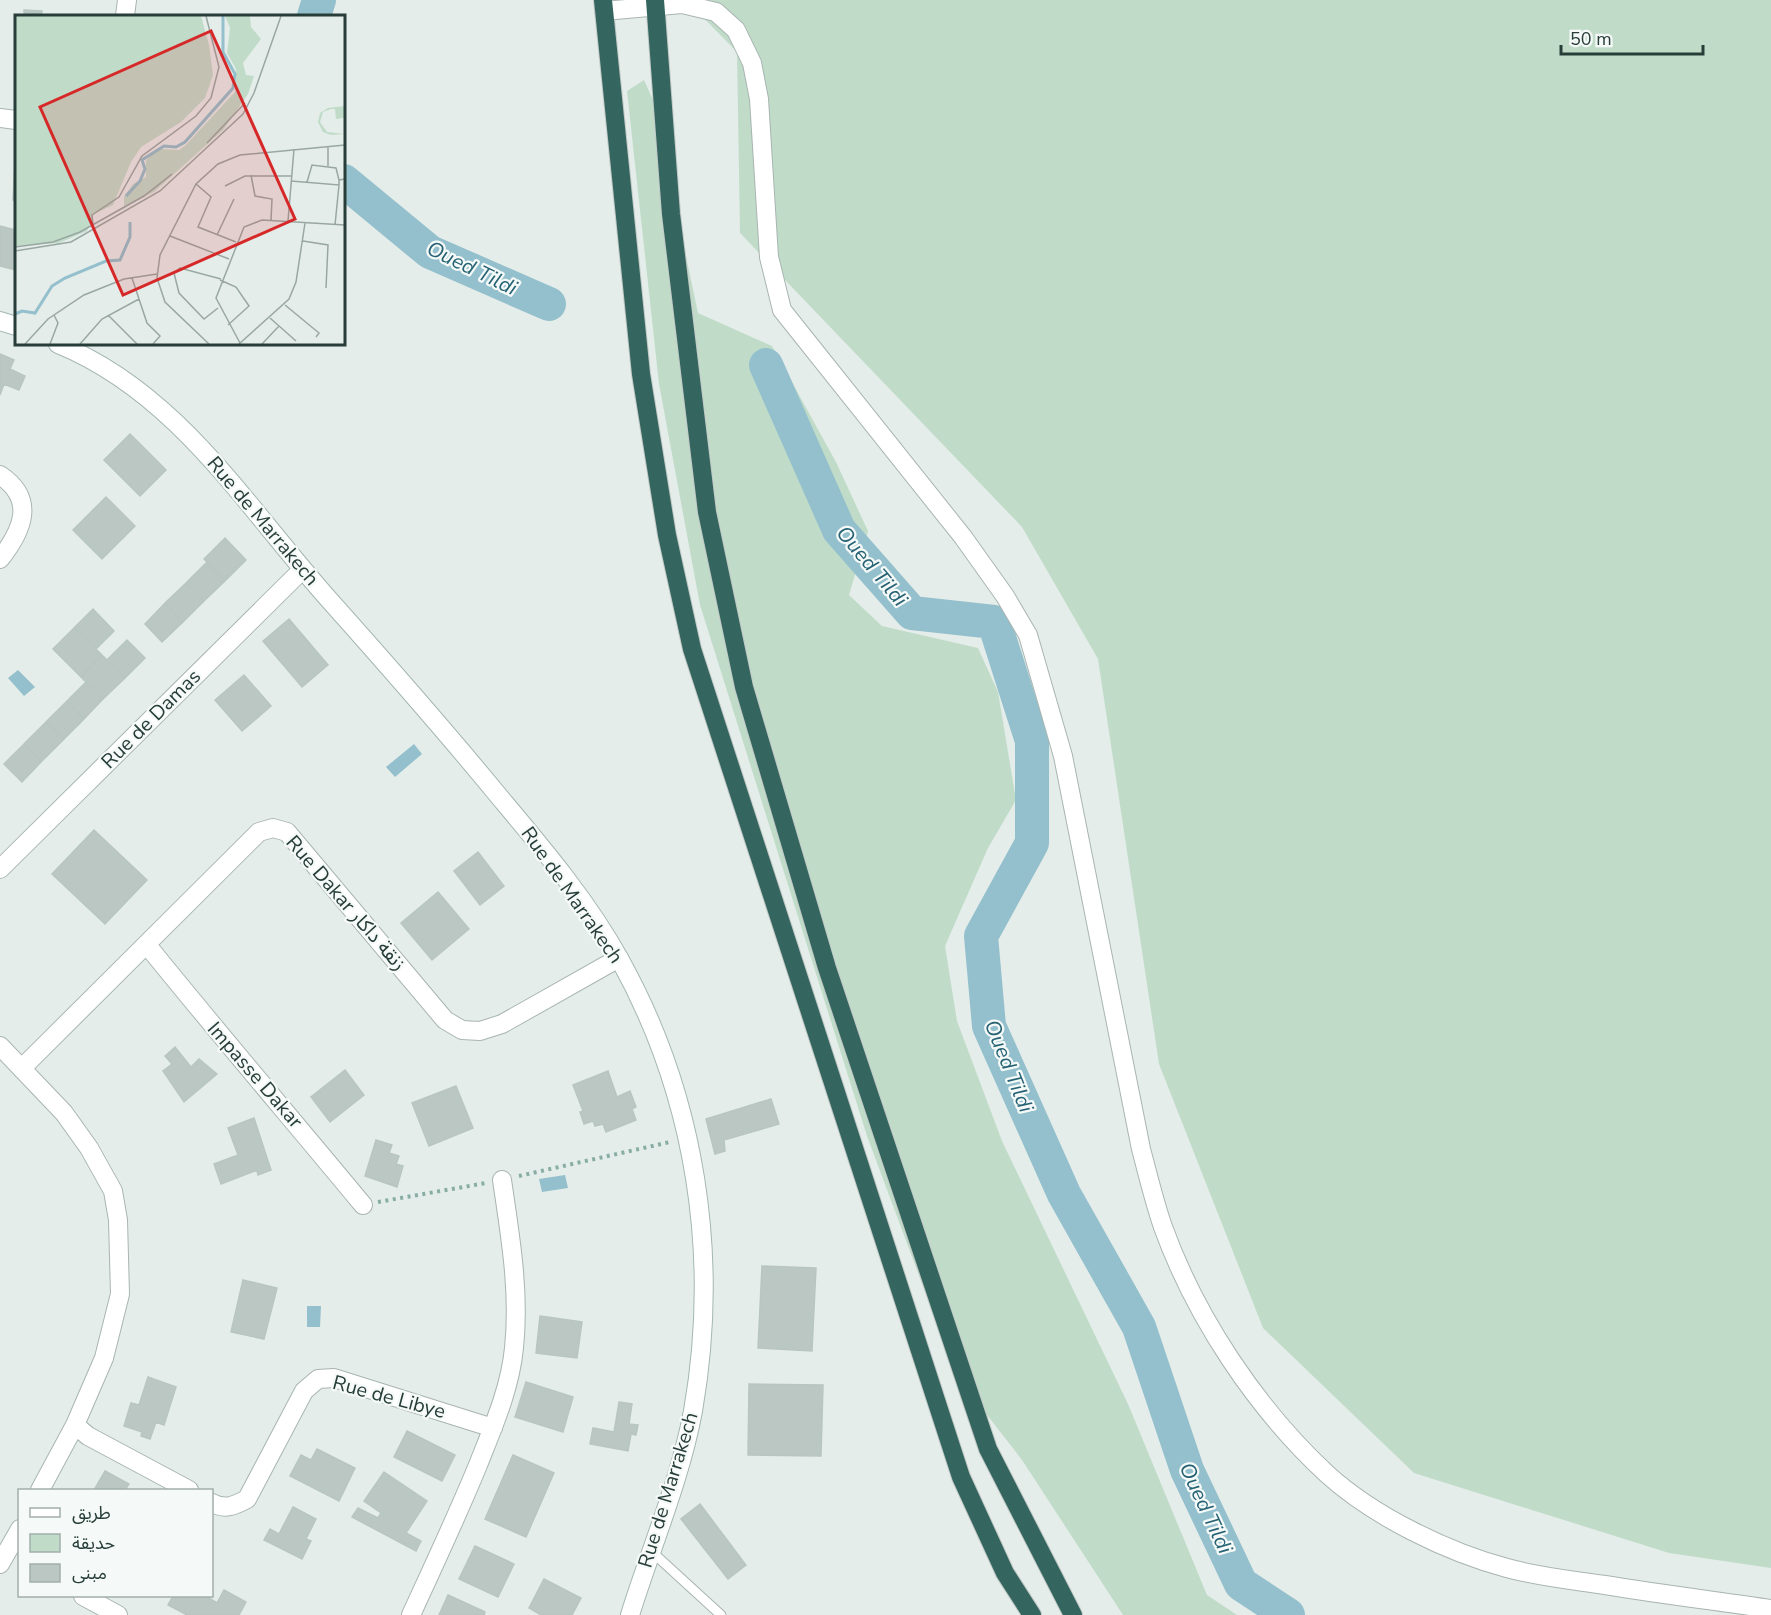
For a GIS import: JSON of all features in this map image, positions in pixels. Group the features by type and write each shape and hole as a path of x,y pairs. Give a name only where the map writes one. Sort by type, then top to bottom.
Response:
{"highway":[{"path":"656,3 671,214 706,502 729,625 744,687 827,968 988,1449 1073,1615"},
{"path":"604,6 641,374 667,535 692,649 961,1477 1005,1573 1032,1615"}],"street":[{"path":"125,15 127,0"},
{"path":"604,6 683,2 716,12 736,30 752,63 759,99 769,257 782,310 963,537 1005,596 1028,635 1063,756 1141,1149 1153,1198 1176,1258 1207,1319 1241,1376 1328,1475 1376,1509 1457,1552 1507,1568 1555,1578 1771,1609"},
{"path":"0,118 15,120"},
{"path":"0,321 15,326"},
{"name":"Rue de Marrakech","path":"61,345 84,354 150,400 183,428 261,515 302,570 405,685 550,858 619,958 650,1020 672,1077 688,1138 701,1215 704,1266 702,1339 692,1412 680,1463 630,1615"},
{"path":"0,475 11,482 24,502 22,520 12,544 0,559"},
{"name":"Rue de Damas","path":"0,869 302,570"},
{"name":"Rue Dakar زنقة داكار","path":"22,1068 259,832 273,828 287,832 446,1020 462,1030 480,1031 502,1024 619,958"},
{"name":"Impasse Dakar","path":"147,945 235,1055 315,1144 363,1205"},
{"path":"0,1046 64,1113 89,1148 114,1191 118,1220 120,1294 104,1358 75,1425 41,1489"},
{"path":"411,1615 451,1529 493,1428 510,1377 516,1308 513,1262 502,1180"},
{"name":"Rue de Libye","path":"213,1504 218,1507 233,1507 247,1499 304,1391 318,1379 334,1378 493,1428"},
{"path":"75,1425 88,1436 185,1489"},
{"path":"9,1559 18,1534"},
{"path":"85,1597 118,1615"}],"lane":[{"path":"651,1551 721,1615"}],"path":[{"path":"363,1205 502,1180 688,1138"}],"green space":[{"path":"686,0 1771,0 1771,1568 1669,1553 1414,1473 1263,1328 1159,1064 1098,659 1022,527 740,233 737,52"},
{"path":"644,80 653,100 698,313 772,346 836,462 868,531 849,595 882,626 978,648 998,692 1016,800 988,848 945,946 957,1021 1002,1141 1128,1404 1207,1595 1237,1615 1123,1615 1022,1460 956,1375 867,1136 700,605 659,384 627,91"}],"water":[{"path":"18,670 35,687 24,696 8,678"},
{"path":"414,744 422,754 395,777 386,767"},
{"path":"565,1175 568,1188 542,1192 539,1179"},
{"path":"307,1306 321,1306 320,1327 307,1327"}],"building":[{"path":"24,10 42,11 41,15 24,15"},
{"path":"15,163 15,200 13,200"},
{"path":"0,226 15,230 15,270 0,266"},
{"path":"0,354 14,360 10,369 25,376 19,390 4,384 0,395"},
{"path":"130,434 166,470 140,496 104,460"},
{"path":"106,497 135,526 102,559 73,530"},
{"path":"225,538 246,560 225,581 204,559"},
{"path":"207,562 225,581 204,601 186,583"},
{"path":"186,583 204,601 183,622 165,603"},
{"path":"165,603 183,622 162,642 145,624"},
{"path":"93,609 114,631 96,649 74,628"},
{"path":"289,619 328,665 302,687 263,641"},
{"path":"74,628 102,655 81,677 53,649"},
{"path":"127,640 145,658 125,678 107,660"},
{"path":"102,655 125,678 103,699 81,677"},
{"path":"244,675 271,706 242,731 215,700"},
{"path":"86,682 103,699 84,719 67,701"},
{"path":"67,701 84,719 64,739 46,722"},
{"path":"46,722 64,739 41,762 24,744"},
{"path":"24,744 41,762 22,782 4,764"},
{"path":"94,830 147,880 105,924 52,874"},
{"path":"478,852 504,886 480,905 454,871"},
{"path":"438,892 469,929 432,960 401,923"},
{"path":"175,1047 191,1067 199,1059 217,1074 184,1102 163,1071 172,1064 165,1056"},
{"path":"345,1070 364,1095 330,1122 311,1097"},
{"path":"608,1071 617,1097 630,1091 636,1107 632,1109 636,1120 606,1132 603,1124 595,1126 593,1121 584,1124 580,1112 583,1111 573,1085"},
{"path":"456,1086 473,1128 429,1146 412,1103"},
{"path":"771,1099 779,1124 724,1140 725,1151 715,1154 706,1119"},
{"path":"254,1118 271,1170 258,1175 257,1170 221,1184 214,1164 238,1155 228,1128"},
{"path":"376,1140 392,1145 389,1153 399,1156 396,1164 403,1166 397,1187 365,1176"},
{"path":"762,1266 816,1268 812,1351 758,1348"},
{"path":"243,1280 277,1288 264,1339 231,1332"},
{"path":"540,1316 582,1322 577,1358 536,1353"},
{"path":"148,1377 176,1387 164,1425 156,1422 150,1439 141,1436 142,1432 124,1426 131,1403 139,1405"},
{"path":"526,1382 573,1397 563,1432 515,1417"},
{"path":"749,1384 823,1385 821,1456 748,1455"},
{"path":"619,1402 632,1404 629,1424 638,1425 636,1435 631,1434 628,1451 590,1444 593,1428 614,1432"},
{"path":"407,1431 455,1455 442,1481 394,1457"},
{"path":"317,1449 355,1468 339,1501 290,1476 301,1455 311,1460"},
{"path":"513,1455 554,1473 526,1537 485,1519"},
{"path":"105,1471 129,1484 126,1489 95,1489"},
{"path":"384,1472 427,1501 406,1533 421,1541 416,1551 352,1517 358,1508 378,1518 381,1513 364,1501"},
{"path":"700,1504 746,1565 728,1579 681,1519"},
{"path":"293,1507 316,1519 306,1539 311,1541 302,1559 264,1540 270,1529 279,1534"},
{"path":"475,1546 514,1564 498,1597 459,1579"},
{"path":"544,1579 581,1598 572,1615 541,1615 529,1608"},
{"path":"224,1590 246,1602 239,1615 187,1615 168,1605 172,1597 208,1597 217,1603"},
{"path":"448,1595 485,1612 484,1615 439,1615"}],"waterway":[{"name":"Oued Tildi","path":"314,15 319,0"},
{"name":"Oued Tildi","path":"345,182 430,252 549,304"},
{"name":"Oued Tildi","path":"766,365 839,530 912,613 994,622 1032,741 1032,843 981,936 989,1026 1064,1194 1139,1327 1187,1470 1241,1584 1288,1615"}]}
